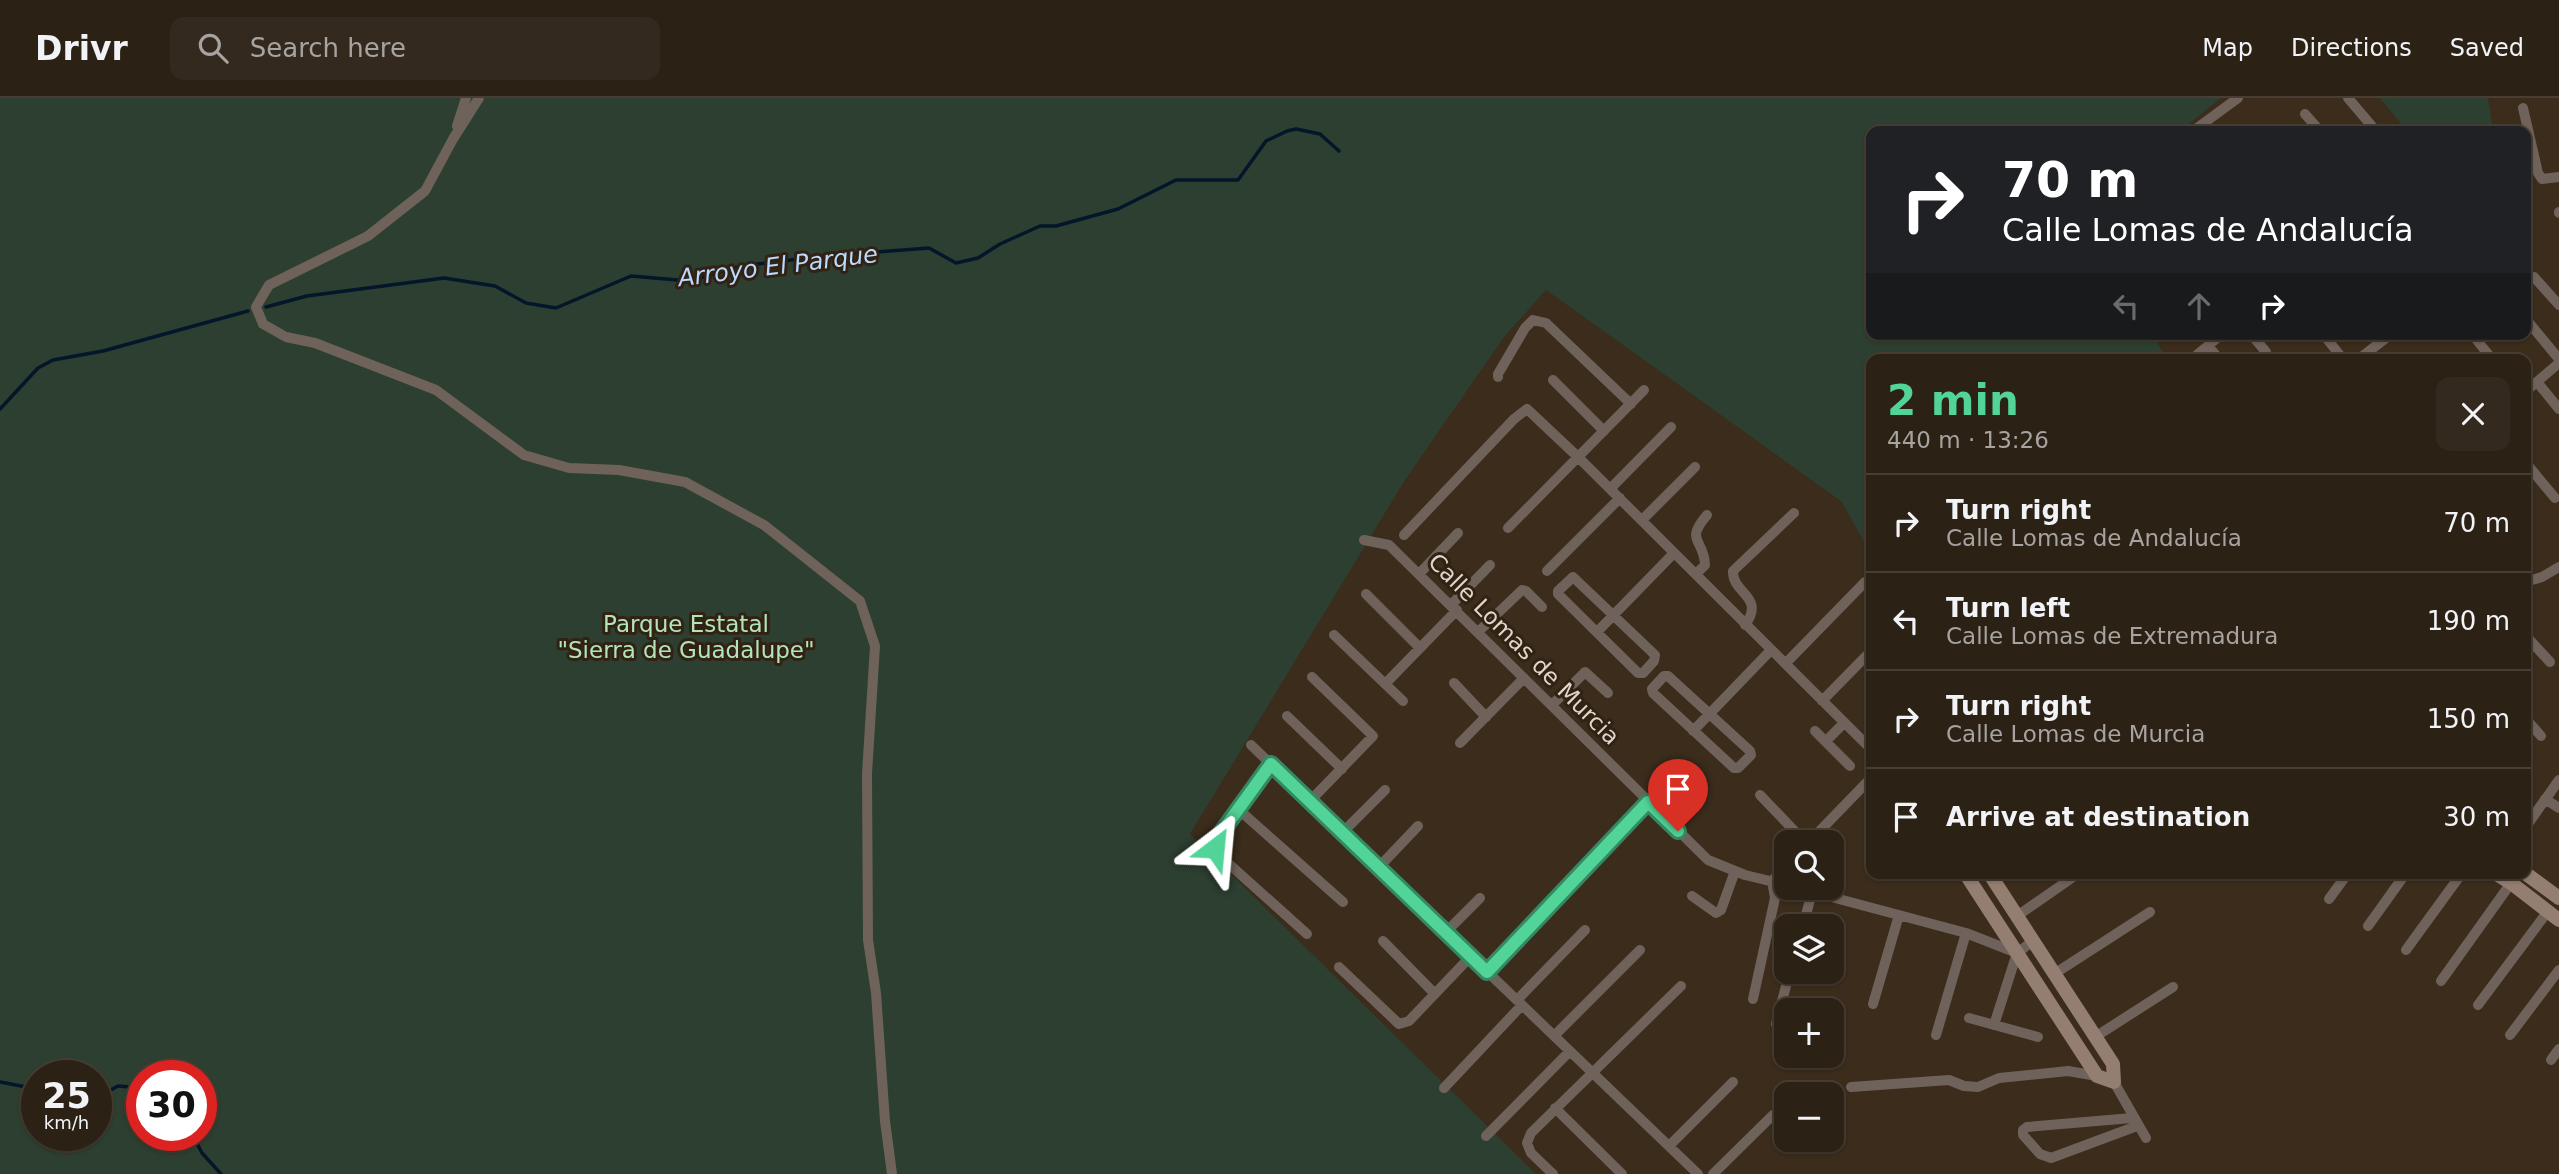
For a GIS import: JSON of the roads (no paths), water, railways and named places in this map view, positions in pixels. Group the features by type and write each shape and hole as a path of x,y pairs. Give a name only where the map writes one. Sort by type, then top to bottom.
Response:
{"street":[{"path":"453,139 466,98"},
{"path":"480,98 453,139 425,191 368,236 269,285 256,307 262,324 286,337 315,343 436,390 524,455 569,468 620,470 685,482 764,526 860,601 875,646 867,774 868,940 876,993 885,1121 892,1174"},
{"path":"2200,126 2238,98"},
{"path":"2348,98 2372,126"},
{"path":"2523,108 2527,126"},
{"path":"2305,114 2315,126"},
{"path":"2531,143 2542,179 2559,177"},
{"path":"2531,278 2539,280 2559,305"},
{"path":"1498,377 1525,327 1533,320 1540,320 1631,404"},
{"path":"2531,326 2559,361 2531,387"},
{"path":"2198,354 2215,340"},
{"path":"2256,340 2266,352"},
{"path":"2328,340 2339,354"},
{"path":"2365,354 2383,340"},
{"path":"2477,340 2488,354"},
{"path":"2208,346 2215,354"},
{"path":"1553,380 1604,430"},
{"path":"2537,382 2559,409"},
{"path":"1508,528 1644,390"},
{"path":"1404,535 1514,419 1527,409 1620,498 1866,745"},
{"path":"1610,489 1671,427"},
{"path":"1642,520 1695,467"},
{"path":"2531,469 2555,498"},
{"path":"1547,571 1620,498"},
{"path":"1745,625 1752,616 1751,600 1734,581 1733,571 1794,513"},
{"path":"1696,575 1705,565 1705,558 1694,534 1707,515"},
{"path":"1419,574 1458,533"},
{"name":"Calle Lomas de Murcia","path":"1364,540 1389,545 1708,860 1772,881"},
{"path":"1597,632 1674,553"},
{"path":"1385,684 1420,648 1490,565"},
{"path":"2531,580 2559,567"},
{"path":"1571,578 1575,578 1614,615 1655,655 1654,661 1643,673 1638,673 1557,592 1571,578"},
{"path":"1786,663 1865,582"},
{"path":"1478,632 1522,590 1542,607"},
{"path":"1366,594 1420,648"},
{"path":"1334,635 1403,701"},
{"path":"2531,641 2550,662"},
{"path":"1693,731 1772,650"},
{"path":"1822,701 1866,656"},
{"path":"1552,705 1585,672 1608,694"},
{"path":"1664,676 1668,676 1710,714 1750,751 1751,755 1738,768 1734,768 1693,731 1652,689 1664,676"},
{"path":"1310,801 1372,739 1373,733 1312,677"},
{"path":"1460,743 1524,678"},
{"path":"1454,683 1486,716"},
{"path":"1287,716 1342,769"},
{"path":"1826,741 1844,723"},
{"path":"2531,725 2541,736"},
{"path":"1815,731 1850,766"},
{"path":"1251,745 1698,1174"},
{"path":"1271,764 1216,840 1215,848 1220,856 1307,934"},
{"path":"2531,819 2559,780"},
{"path":"1819,830 1866,783"},
{"path":"1342,833 1385,790"},
{"path":"1760,796 1795,830"},
{"path":"2545,799 2559,808"},
{"path":"1487,972 1648,802"},
{"path":"1238,809 1343,902"},
{"path":"1378,867 1418,826"},
{"path":"1692,896 1716,913 1721,910 1735,871"},
{"path":"2531,877 2559,898"},
{"path":"1969,879 2097,1076"},
{"path":"1993,879 2113,1065 2113,1082 2146,1138"},
{"path":"2017,916 2070,879"},
{"path":"2329,899 2344,879"},
{"path":"2368,926 2402,879"},
{"path":"2406,950 2458,879"},
{"path":"2478,1005 2553,915 2505,879"},
{"path":"1753,999 1774,898 1772,881"},
{"path":"2441,981 2511,883"},
{"path":"1447,932 1480,898"},
{"path":"1842,900 1966,933 2017,953"},
{"path":"2054,974 2150,912"},
{"path":"1872,1004 1899,915"},
{"path":"1444,1088 1584,930"},
{"path":"1936,1035 1966,933"},
{"path":"1994,1025 2017,953 2033,941"},
{"path":"1383,942 1435,994"},
{"path":"1554,1036 1640,950"},
{"path":"1339,967 1399,1024 1409,1021 1471,956"},
{"path":"2511,1035 2559,970"},
{"path":"1553,1174 1531,1153 1527,1143 1531,1133 1681,986"},
{"path":"2095,1037 2173,986"},
{"path":"1969,1017 2038,1037"},
{"path":"2551,1060 2559,1049"},
{"path":"1486,1136 1570,1051"},
{"path":"1851,1087 1949,1080 1964,1086 1978,1087 1999,1078 2068,1071 2113,1082"},
{"path":"1669,1146 1733,1082"},
{"path":"1555,1108 1622,1174"},
{"path":"1713,1174 1773,1115"},
{"path":"2135,1122 2051,1158 2045,1158 2023,1135 2023,1130 2027,1127 2135,1122"}],"waterway":[{"name":"Arroyo El Parque","path":"266,307 307,296 444,278 495,286 526,303 556,308 631,276 689,281 741,266 929,248 956,263 978,258 1000,244 1040,226 1056,226 1118,209 1176,180 1238,180 1266,141 1287,131 1296,129 1320,134 1339,151"},
{"name":"Arroyo El Parque","path":"0,409 38,368 53,360 103,351 248,311"},
{"path":"0,1082 21,1086"},
{"path":"112,1089 118,1086 126,1087"},
{"path":"201,1151 221,1174"}],"park label":[{"name":"Parque Estatal \"Sierra de Guadalupe\"","path":"686,637"}]}
